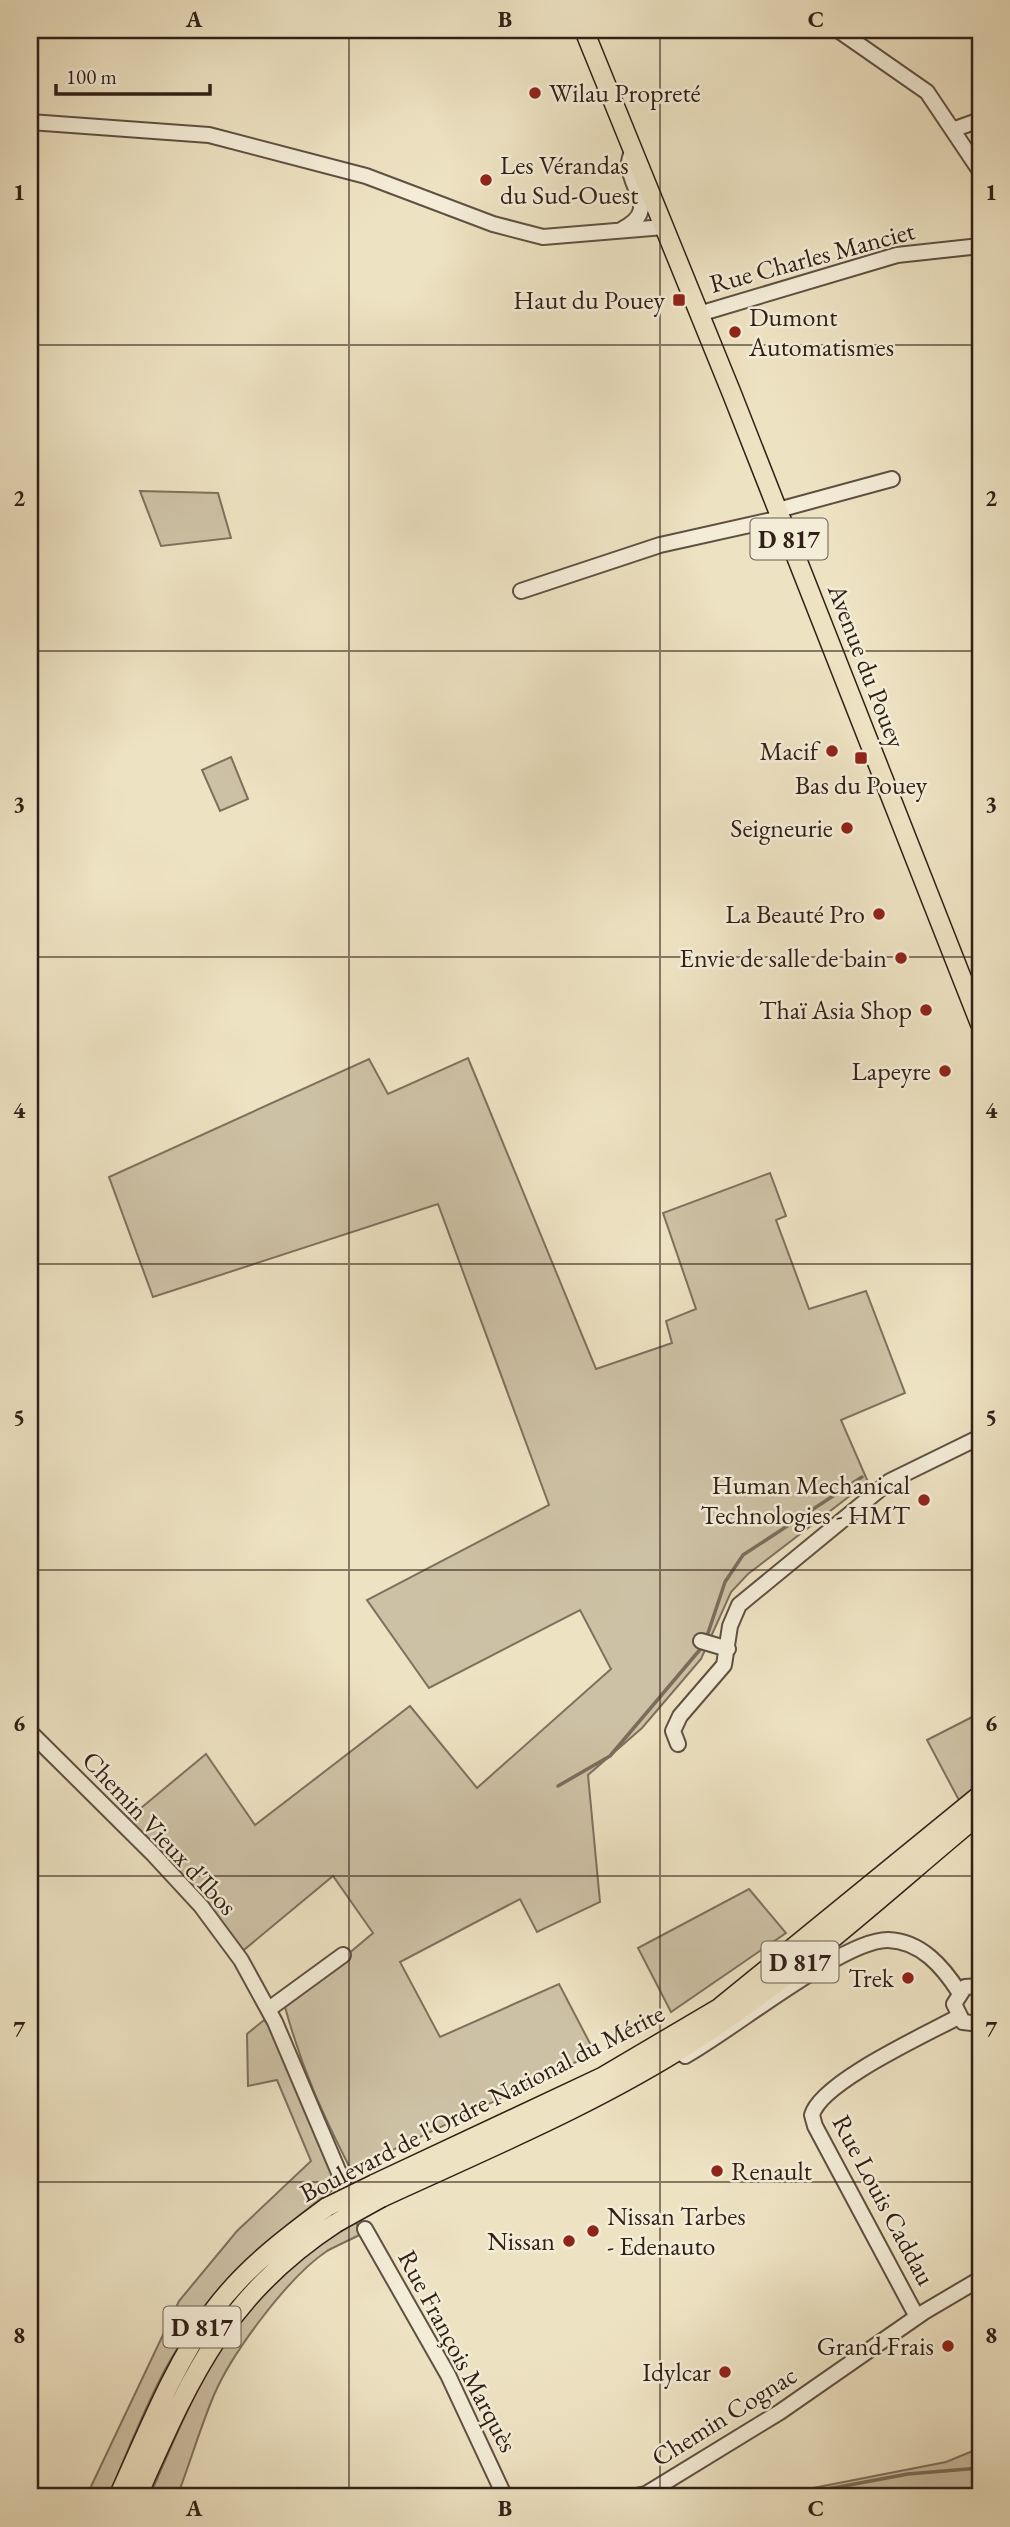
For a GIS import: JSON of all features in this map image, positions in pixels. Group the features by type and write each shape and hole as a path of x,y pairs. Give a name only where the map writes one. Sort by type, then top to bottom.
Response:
{"main road":[{"name":"Avenue du Pouey","path":"584,30 780,514 980,1024"},
{"name":"Boulevard de l'Ordre National du Mérite","path":"130,2491 221,2329 267,2276 302,2246 378,2191 602,2077 719,2008 980,1795"},
{"name":"Boulevard de l'Ordre National du Mérite","path":"130,2491 163,2397 214,2310 274,2246 327,2207 378,2191 607,2091 694,2041 746,2004 980,1814"}],"street":[{"path":"838,30 927,92 955,129 980,171"},
{"path":"955,129 980,120"},
{"path":"30,122 209,135 366,176 493,224 543,237 664,226"},
{"path":"620,231 632,225 640,214 641,201 628,165 633,149"},
{"name":"Rue Charles Manciet","path":"699,314 897,255 980,246"},
{"path":"521,592 660,545 780,514 892,479"},
{"path":"678,1744 673,1731 680,1716 724,1665 730,1626 739,1605 890,1481 980,1437"},
{"path":"704,1642 728,1649"},
{"name":"Chemin Vieux d'Ibos","path":"30,1732 85,1784 201,1906 241,1961 269,2009"},
{"path":"607,2091 634,2084 695,2051 825,1966 869,1943 896,1941 923,1951 959,1992"},
{"path":"343,1955 269,2009 343,2182"},
{"path":"980,1986 971,1985 959,1992 954,2004 958,2017 969,2024 980,2024"},
{"name":"Rue Louis Caddau","path":"917,2317 815,2126 812,2115 819,2101 852,2075 958,2017"},
{"name":"Rue François Marquès","path":"365,2229 448,2375 505,2497"},
{"name":"Chemin Cognac","path":"631,2497 646,2494 780,2412 917,2317 980,2279"}],"shaded area":[{"path":"140,491 218,493 231,538 161,546"},
{"path":"231,757 248,799 220,811 202,770"},
{"path":"468,1058 596,1369 672,1343 666,1321 696,1309 663,1213 770,1173 786,1216 776,1220 809,1309 866,1291 905,1393 841,1420 868,1482 748,1574 731,1592 701,1659 642,1728 588,1775 600,1902 537,1932 520,1899 400,1962 440,2037 559,1984 595,2053 351,2170 298,2051 285,2007 373,1933 333,1876 233,1959 194,1908 118,1827 206,1754 255,1825 410,1706 477,1788 611,1669 580,1610 429,1688 367,1600 549,1505 438,1204 153,1297 109,1177 369,1059 388,1094"},
{"path":"980,1713 980,1787 961,1804 927,1740"},
{"path":"749,1889 786,1933 671,2012 638,1948"},
{"path":"264,2020 270,2026 338,2186 265,2245 202,2313 167,2366 108,2497 86,2497 179,2301 237,2231 311,2161 277,2080 248,2086 247,2034"},
{"path":"356,2222 361,2234 327,2251 312,2263 279,2297 247,2338 214,2395 177,2497 149,2497 203,2379 245,2313 256,2299 296,2263"},
{"path":"980,2448 980,2497 767,2497 946,2462"}],"waterway":[{"path":"706,1639 725,1582 743,1555 862,1477"},
{"path":"558,1786 610,1756 703,1646"},
{"path":"785,2497 908,2474 980,2468"}],"place":[{"name":"Wilau Propreté","path":"535,93"},
{"name":"Les Vérandas du Sud-Ouest","path":"486,180"},
{"name":"Haut du Pouey","path":"679,300"},
{"name":"Dumont Automatismes","path":"735,332"},
{"name":"Macif","path":"832,751"},
{"name":"Bas du Pouey","path":"861,758"},
{"name":"Seigneurie","path":"847,828"},
{"name":"La Beauté Pro","path":"879,914"},
{"name":"Envie de salle de bain","path":"901,958"},
{"name":"Thaï Asia Shop","path":"926,1010"},
{"name":"Lapeyre","path":"945,1071"},
{"name":"Human Mechanical Technologies - HMT","path":"924,1500"},
{"name":"Trek","path":"908,1978"},
{"name":"Renault","path":"717,2171"},
{"name":"Nissan Tarbes - Edenauto","path":"593,2231"},
{"name":"Nissan","path":"569,2241"},
{"name":"Grand Frais","path":"948,2346"},
{"name":"Idylcar","path":"725,2372"}]}
